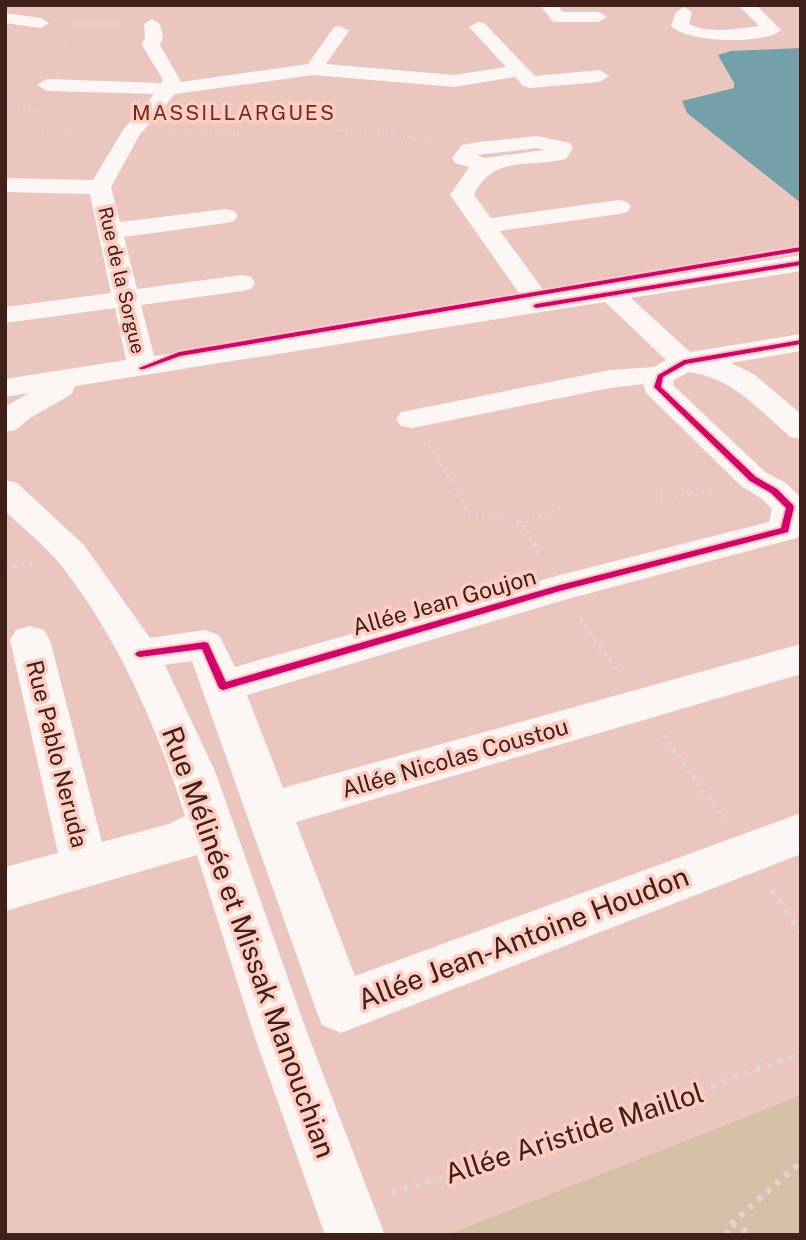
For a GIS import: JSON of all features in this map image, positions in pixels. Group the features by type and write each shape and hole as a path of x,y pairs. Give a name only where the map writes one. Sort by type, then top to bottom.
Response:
{"street":[{"path":"548,5 558,17 598,17"},
{"path":"684,12 680,26 694,34 714,36 772,30 746,5"},
{"path":"5,18 41,23"},
{"path":"716,25 788,22"},
{"path":"152,24 154,37 151,45 172,80 169,89"},
{"path":"478,27 530,82 600,76"},
{"path":"314,69 340,31"},
{"path":"47,85 169,89 314,69 453,81 520,71"},
{"name":"Rue de la Sorgue","path":"142,368 100,187 130,134 169,89"},
{"path":"477,157 462,195 541,305"},
{"path":"5,185 100,187"},
{"path":"483,226 619,207"},
{"path":"110,231 226,216"},
{"path":"5,388 801,263"},
{"path":"5,315 242,283"},
{"path":"612,294 672,369"},
{"path":"412,419 801,342"},
{"path":"776,486 657,387 672,369 719,368 744,381 801,430"},
{"path":"5,423 46,395 96,375"},
{"name":"Allée Jean Goujon","path":"223,686 560,588 785,530 790,507 776,486"},
{"name":"Rue Mélinée et Missak Manouchian","path":"5,491 71,554 140,654 193,771 281,1035 352,1226"},
{"name":"Rue Pablo Neruda","path":"30,640 85,867"},
{"path":"140,654 205,645 223,686"},
{"name":"Allée Nicolas Coustou","path":"269,811 801,659"},
{"name":"Allée Jean-Antoine Houdon","path":"223,686 341,1007 749,853"},
{"name":"Rue Pablo Neruda","path":"5,889 178,842 211,826"},
{"path":"749,853 801,833"}],"path":[{"path":"41,23 152,24"},
{"path":"337,131 376,132 477,157"},
{"path":"412,419 470,513 523,523 560,509"},
{"path":"660,496 776,486"},
{"path":"523,523 560,588 749,853 801,934"},
{"path":"726,1235 732,1223 801,1162"},
{"path":"732,1223 751,1235"}],"shaded area":[{"path":"801,1095 801,1235 447,1235"}],"water":[{"path":"801,48 801,203 687,113 682,101 734,88 734,83 718,55 731,51"}],"cycle path":[{"path":"142,368 179,354 801,249"},
{"path":"536,306 801,263"},
{"path":"140,654 205,645 223,686 560,588 785,530 790,507 774,491 753,479 657,387 660,376 684,362 801,342"}],"district":[{"name":"MASSILLARGUES","path":"234,113"}]}
